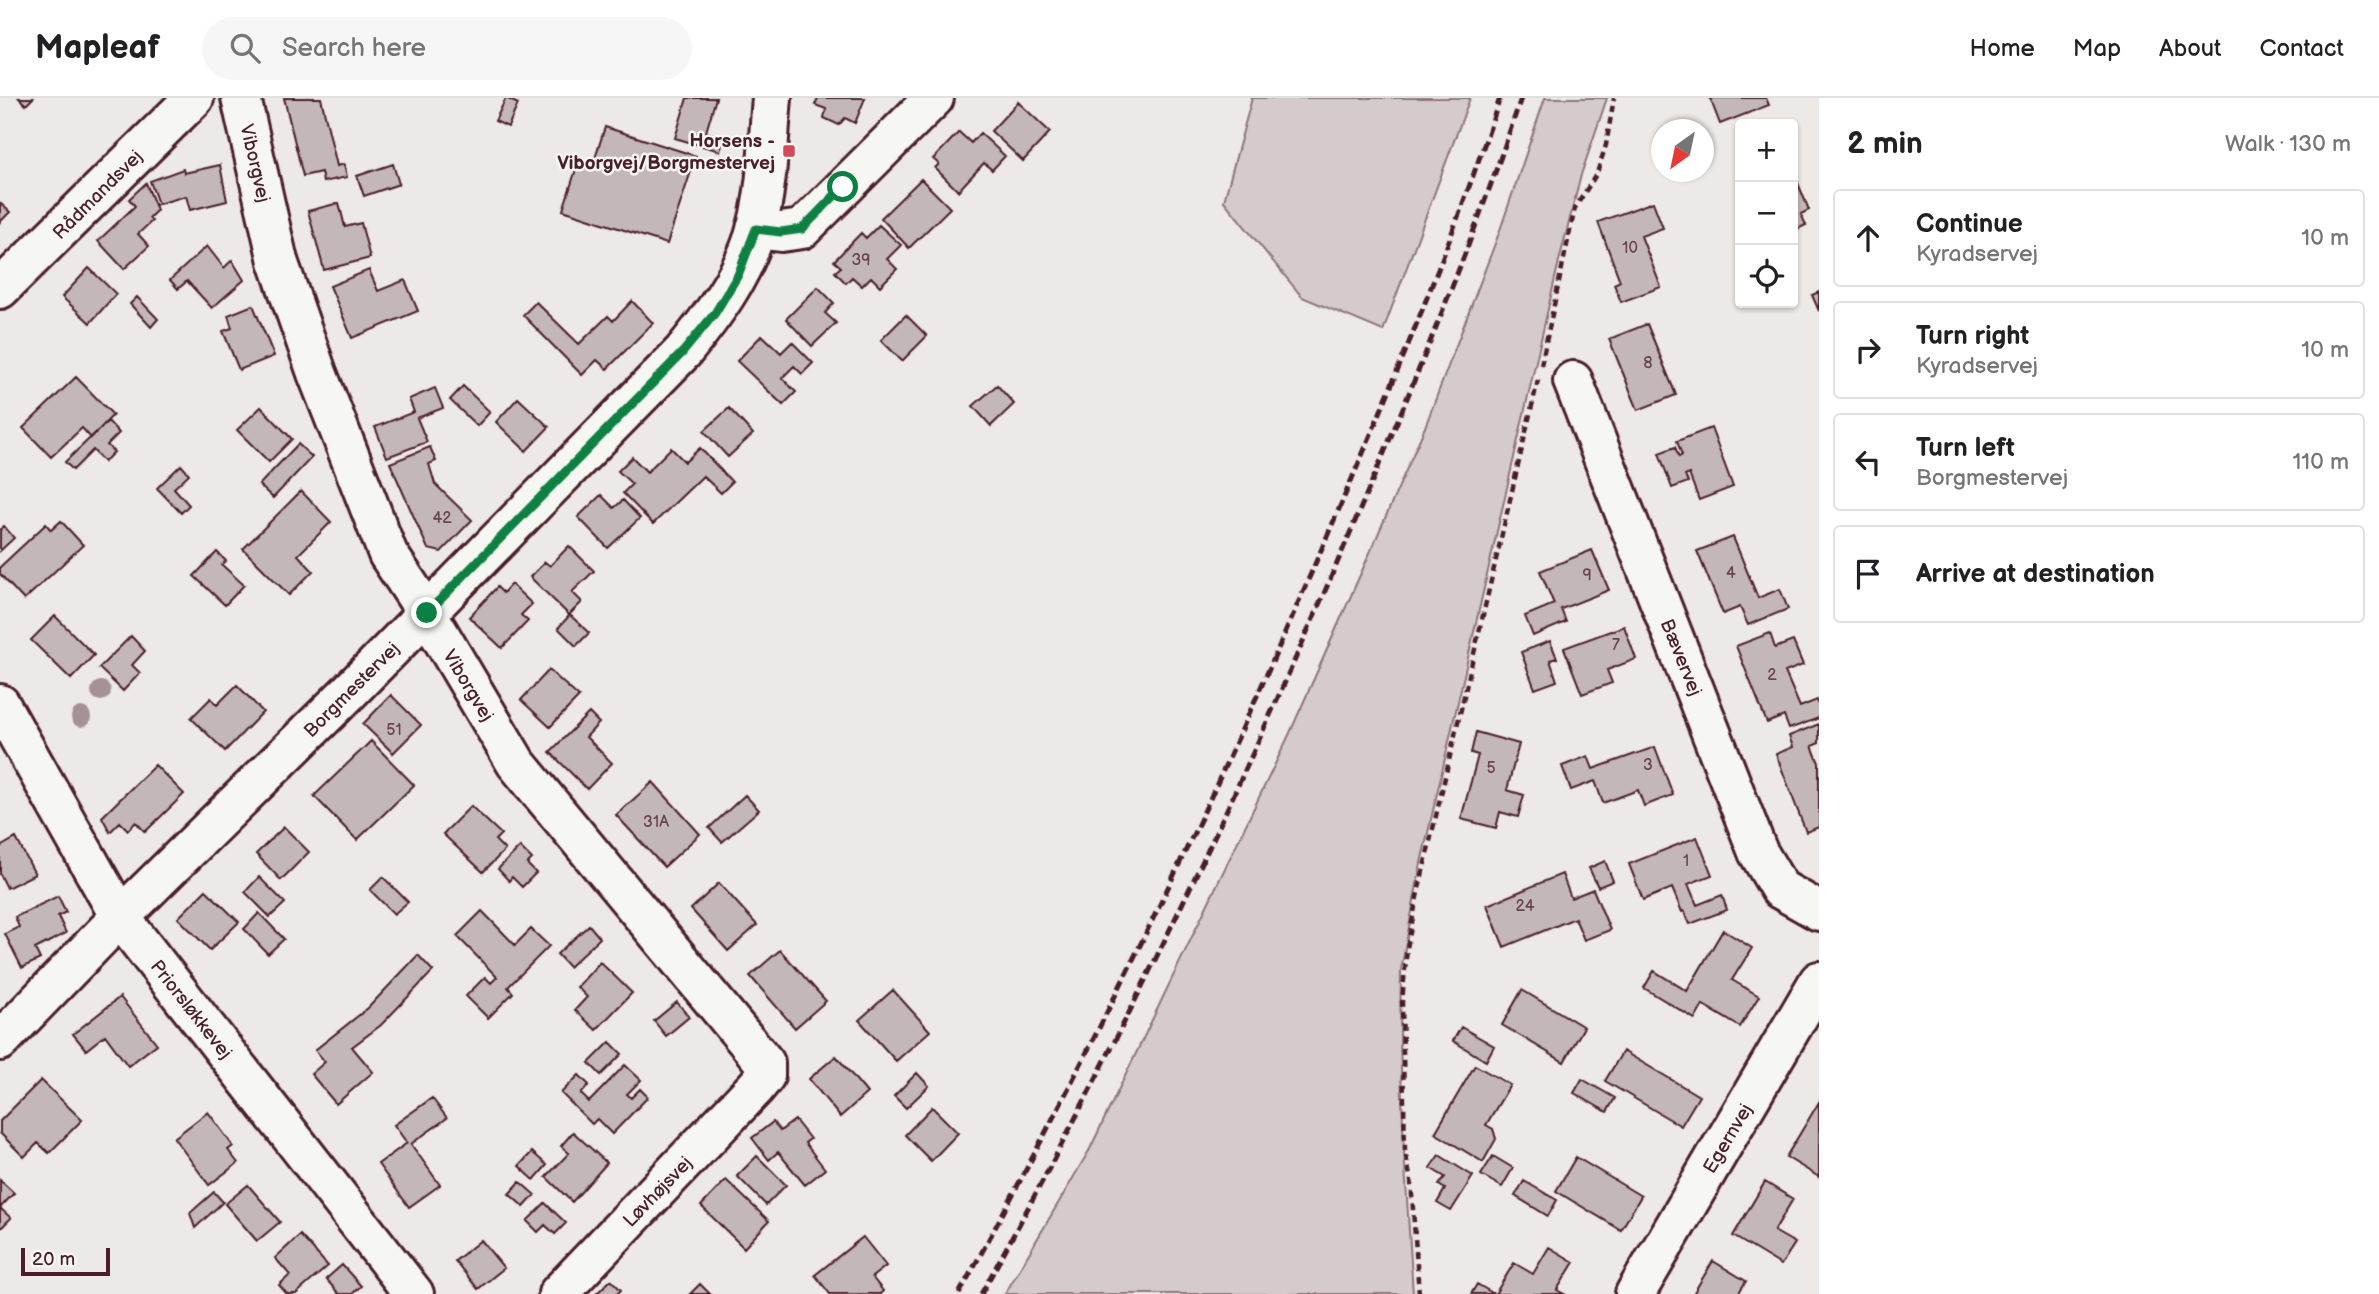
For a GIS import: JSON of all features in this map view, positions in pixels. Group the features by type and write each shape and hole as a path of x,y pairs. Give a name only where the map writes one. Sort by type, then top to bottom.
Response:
{"street":[{"name":"Rådmandsvej","path":"0,289 194,98"},
{"name":"Viborgvej","path":"241,98 278,261 317,373 388,554 427,613 516,763 765,1063 765,1076 756,1087"},
{"name":"Borgmestervej","path":"0,1041 120,917 427,613 683,352 715,313 738,275 756,229 764,191 772,98"},
{"path":"756,229 781,232 802,229 934,98"},
{"name":"Bævervej","path":"1573,381 1758,852 1780,889 1819,911"},
{"name":"Priorsløkkevej","path":"0,704 120,917 414,1294"},
{"name":"Egernvej","path":"1635,1294 1819,981"},
{"name":"Løvhøjsvej","path":"558,1294 756,1087"}],"path":[{"path":"1419,1294 1411,1181 1405,1151 1402,1002 1407,948 1541,368 1575,208 1597,173 1606,145 1614,98"}],"shaded area":[{"path":"1252,98 1470,98 1383,331 1302,297 1224,201"},
{"path":"1545,98 1607,98 1581,175 1559,261 1421,863 1401,970 1400,1042 1404,1151 1413,1294 1005,1294 1090,1149 1289,735 1425,427 1499,233"}],"building":[{"path":"19,98 33,98 26,105"},
{"path":"284,98 321,98 337,166 344,164 347,177 323,182 321,172 303,176"},
{"path":"506,98 518,104 508,127 495,121"},
{"path":"687,98 716,98 706,132 724,138 720,151 675,138"},
{"path":"818,98 865,98 855,123 845,118 839,125 824,118 826,109 815,105"},
{"path":"1710,98 1766,98 1769,105 1720,124"},
{"path":"1018,102 1050,132 1023,161 991,131"},
{"path":"605,127 696,156 667,244 563,210 578,163 592,168"},
{"path":"959,132 971,143 980,133 1005,156 992,170 984,163 958,191 935,168 939,164 933,159"},
{"path":"393,164 399,184 364,196 357,176"},
{"path":"220,165 227,201 190,210 186,196 158,204 150,181 183,169 184,173"},
{"path":"921,179 950,208 909,248 881,218"},
{"path":"146,183 157,210 149,218 152,221 138,234 149,246 124,269 98,241 135,206 129,199"},
{"path":"1798,183 1809,210 1801,214 1806,225 1798,229"},
{"path":"1653,202 1663,228 1641,236 1661,287 1621,302 1614,284 1620,281 1598,222"},
{"path":"0,203 10,212 0,222"},
{"path":"339,203 345,227 361,223 370,258 324,270 308,211"},
{"path":"879,225 901,245 887,259 897,269 880,286 871,277 862,286 852,277 846,283 835,272 841,267 834,261 861,233 866,238"},
{"path":"207,246 224,268 232,260 244,280 212,308 187,281 178,289 170,280"},
{"path":"89,268 116,294 90,323 62,297"},
{"path":"369,270 378,291 405,280 418,311 352,338 330,286"},
{"path":"818,287 834,303 825,313 836,323 812,346 786,319"},
{"path":"1819,292 1819,311 1812,295"},
{"path":"137,297 158,319 151,327 130,304"},
{"path":"632,301 653,323 607,369 597,360 582,375 523,315 536,302 579,344 608,316 613,321"},
{"path":"253,305 274,356 239,370 223,331 232,328 228,315"},
{"path":"906,315 927,336 902,361 881,340"},
{"path":"1647,324 1676,395 1638,410 1609,339"},
{"path":"762,335 781,353 792,342 813,363 802,374 794,366 782,378 796,392 783,405 737,361"},
{"path":"76,377 113,415 91,438 82,428 51,457 23,428"},
{"path":"997,385 1014,404 991,426 973,406"},
{"path":"463,386 490,412 477,426 450,400"},
{"path":"435,388 443,408 417,418 427,442 387,457 375,427 414,412 409,399"},
{"path":"518,398 549,427 526,451 496,422"},
{"path":"261,407 292,439 269,462 237,430"},
{"path":"729,408 753,434 728,457 704,431"},
{"path":"108,421 119,433 107,445 114,452 104,462 93,450 73,470 65,462"},
{"path":"1711,428 1733,487 1699,500 1689,474 1685,476 1688,482 1672,488 1659,453 1675,447 1679,457 1682,455 1677,441"},
{"path":"298,444 312,457 273,498 259,485"},
{"path":"430,447 436,461 429,464 435,484 472,520 441,552 428,549 390,463"},
{"path":"671,448 685,462 700,448 732,482 721,493 703,476 653,524 623,493 632,484 618,471 632,457 647,472"},
{"path":"181,465 189,474 174,488 189,505 181,513 157,488"},
{"path":"301,491 331,522 298,555 313,571 289,595 243,549"},
{"path":"601,495 614,508 623,500 640,518 608,548 578,517"},
{"path":"61,521 83,545 24,600 0,574 0,567 46,524 51,530"},
{"path":"4,526 14,538 0,551 0,530"},
{"path":"1733,537 1758,598 1780,589 1788,609 1748,625 1740,607 1723,614 1697,551"},
{"path":"569,546 594,571 572,592 582,602 569,615 530,577 545,562 550,566"},
{"path":"1592,550 1609,590 1561,609 1566,622 1533,636 1525,616 1554,604 1540,571"},
{"path":"217,552 226,561 222,565 244,585 225,605 194,576"},
{"path":"511,584 532,604 521,615 528,621 502,648 469,617 497,587 503,593"},
{"path":"570,615 589,633 576,646 558,628"},
{"path":"55,616 94,655 71,679 31,640"},
{"path":"1624,626 1636,659 1607,670 1612,683 1582,694 1564,648"},
{"path":"1770,633 1775,648 1793,641 1803,665 1785,672 1800,707 1817,700 1819,718 1789,729 1784,716 1767,723 1736,646"},
{"path":"131,636 145,651 132,665 140,673 123,691 99,668"},
{"path":"1550,641 1557,658 1550,660 1557,681 1535,689 1521,652"},
{"path":"549,670 579,697 550,727 521,700"},
{"path":"237,685 263,712 225,751 191,718 211,698 217,705"},
{"path":"391,695 421,725 393,753 363,724"},
{"path":"589,713 599,723 586,737 612,763 587,789 550,752"},
{"path":"1819,724 1819,743 1812,746 1819,763 1819,827 1806,832 1776,754 1793,747 1789,736"},
{"path":"1476,732 1519,744 1507,790 1524,795 1518,817 1500,812 1496,828 1461,819 1478,755 1471,753"},
{"path":"371,741 414,785 357,840 314,796"},
{"path":"1655,747 1673,795 1644,806 1638,790 1603,803 1595,781 1571,790 1562,766 1588,756 1593,769"},
{"path":"155,765 184,794 145,832 136,822 128,830 120,822 110,832 102,817"},
{"path":"653,782 700,834 664,867 616,815"},
{"path":"745,795 759,810 722,842 709,828"},
{"path":"471,806 501,834 495,840 505,850 483,872 443,834"},
{"path":"284,827 309,852 281,880 256,854"},
{"path":"1697,837 1712,875 1688,884 1697,905 1722,895 1727,910 1690,924 1672,888 1643,900 1629,864"},
{"path":"16,838 35,874 7,888 0,874 0,847"},
{"path":"520,847 532,859 527,864 536,873 522,887 512,877 509,881 498,869"},
{"path":"1605,861 1613,881 1598,887 1589,868"},
{"path":"1562,874 1571,898 1593,889 1610,930 1584,940 1575,918 1504,947 1487,905"},
{"path":"259,877 285,903 270,917 245,892"},
{"path":"383,877 408,902 394,914 370,890"},
{"path":"719,883 757,925 728,951 691,909"},
{"path":"206,890 239,922 210,950 178,918"},
{"path":"58,896 66,912 58,916 66,933 35,949 40,959 22,968 5,934 19,927 15,917"},
{"path":"482,911 515,945 531,929 549,946 508,987 513,993 488,1018 466,996 485,977 491,983 497,977 457,936"},
{"path":"259,913 284,939 268,954 244,929"},
{"path":"589,925 600,938 569,967 557,954"},
{"path":"1723,930 1752,948 1732,980 1759,996 1740,1027 1703,1005 1695,1019 1644,988 1654,971 1687,991"},
{"path":"780,950 826,1001 795,1028 750,976"},
{"path":"418,955 433,971 381,1025 352,1047 373,1072 336,1104 311,1074 325,1062 315,1050 368,1008"},
{"path":"600,962 632,993 596,1030 575,1010 587,997 577,987"},
{"path":"893,990 930,1031 896,1061 859,1020"},
{"path":"1522,990 1584,1027 1564,1062 1502,1025"},
{"path":"120,997 157,1044 128,1066 105,1035 86,1050 73,1034"},
{"path":"677,1002 689,1017 666,1036 654,1021"},
{"path":"1461,1027 1494,1046 1486,1061 1453,1041"},
{"path":"610,1042 622,1054 601,1075 589,1063"},
{"path":"1623,1051 1699,1096 1681,1126 1605,1081"},
{"path":"836,1056 867,1093 840,1117 809,1079"},
{"path":"625,1065 641,1080 627,1094 631,1098 640,1089 648,1097 612,1134 597,1119 592,1124 561,1093 579,1075 589,1085 581,1094 589,1102"},
{"path":"1475,1065 1510,1085 1486,1125 1493,1129 1496,1139 1483,1162 1435,1133"},
{"path":"917,1073 929,1086 906,1108 894,1096"},
{"path":"1582,1079 1615,1098 1607,1112 1574,1093"},
{"path":"41,1080 82,1120 49,1153 38,1143 24,1157 0,1133 0,1121"},
{"path":"432,1098 447,1118 411,1144 440,1185 409,1207 378,1164 407,1143 394,1125"},
{"path":"1819,1102 1819,1177 1786,1157"},
{"path":"932,1107 958,1133 931,1161 905,1135"},
{"path":"208,1112 233,1146 228,1150 238,1163 209,1185 174,1138"},
{"path":"795,1120 810,1139 805,1143 825,1169 805,1185 778,1152 769,1160 752,1138 773,1122 780,1131"},
{"path":"573,1132 607,1163 572,1202 546,1177 569,1153 561,1146"},
{"path":"532,1152 547,1165 534,1180 519,1166"},
{"path":"1439,1155 1473,1176 1451,1211 1437,1203 1445,1189 1439,1185 1445,1177 1430,1168"},
{"path":"757,1156 786,1185 766,1205 737,1176"},
{"path":"1493,1156 1513,1168 1502,1187 1481,1175"},
{"path":"1576,1157 1641,1196 1621,1230 1556,1191"},
{"path":"0,1180 14,1193 0,1208"},
{"path":"726,1180 769,1221 744,1248 701,1206"},
{"path":"1524,1181 1557,1200 1548,1216 1515,1196"},
{"path":"520,1182 535,1195 524,1207 509,1194"},
{"path":"1765,1182 1793,1199 1774,1231 1795,1243 1781,1265 1733,1236"},
{"path":"248,1185 280,1222 257,1241 225,1204"},
{"path":"214,1192 223,1202 195,1228 190,1213"},
{"path":"545,1203 566,1223 555,1234 545,1225 538,1232 527,1221"},
{"path":"0,1208 11,1218 0,1229"},
{"path":"300,1235 328,1266 296,1294 287,1294 279,1285 290,1275 275,1258"},
{"path":"863,1237 886,1266 872,1277 883,1291 880,1294 830,1294 815,1275"},
{"path":"481,1240 504,1268 478,1289 455,1261"},
{"path":"1549,1247 1574,1262 1557,1290 1564,1294 1495,1294 1514,1263 1533,1274"},
{"path":"1713,1261 1746,1281 1738,1294 1693,1294"},
{"path":"342,1265 361,1286 352,1294 339,1294 326,1279"},
{"path":"611,1280 621,1290 617,1294 596,1294"},
{"path":"700,1284 710,1294 690,1294"},
{"path":"1477,1284 1494,1294 1471,1294"}],"railway":[{"path":"959,1294 1101,1024 1233,750 1389,391 1436,275 1500,98"},
{"path":"981,1294 1128,1016 1263,732 1416,376 1460,266 1521,98"}],"place":[{"name":"Horsens - Viborgvej/Borgmestervej","path":"789,151"}],"route":[{"path":"427,613 683,352 715,313 738,275 756,229 781,232 802,229 843,187"}]}
